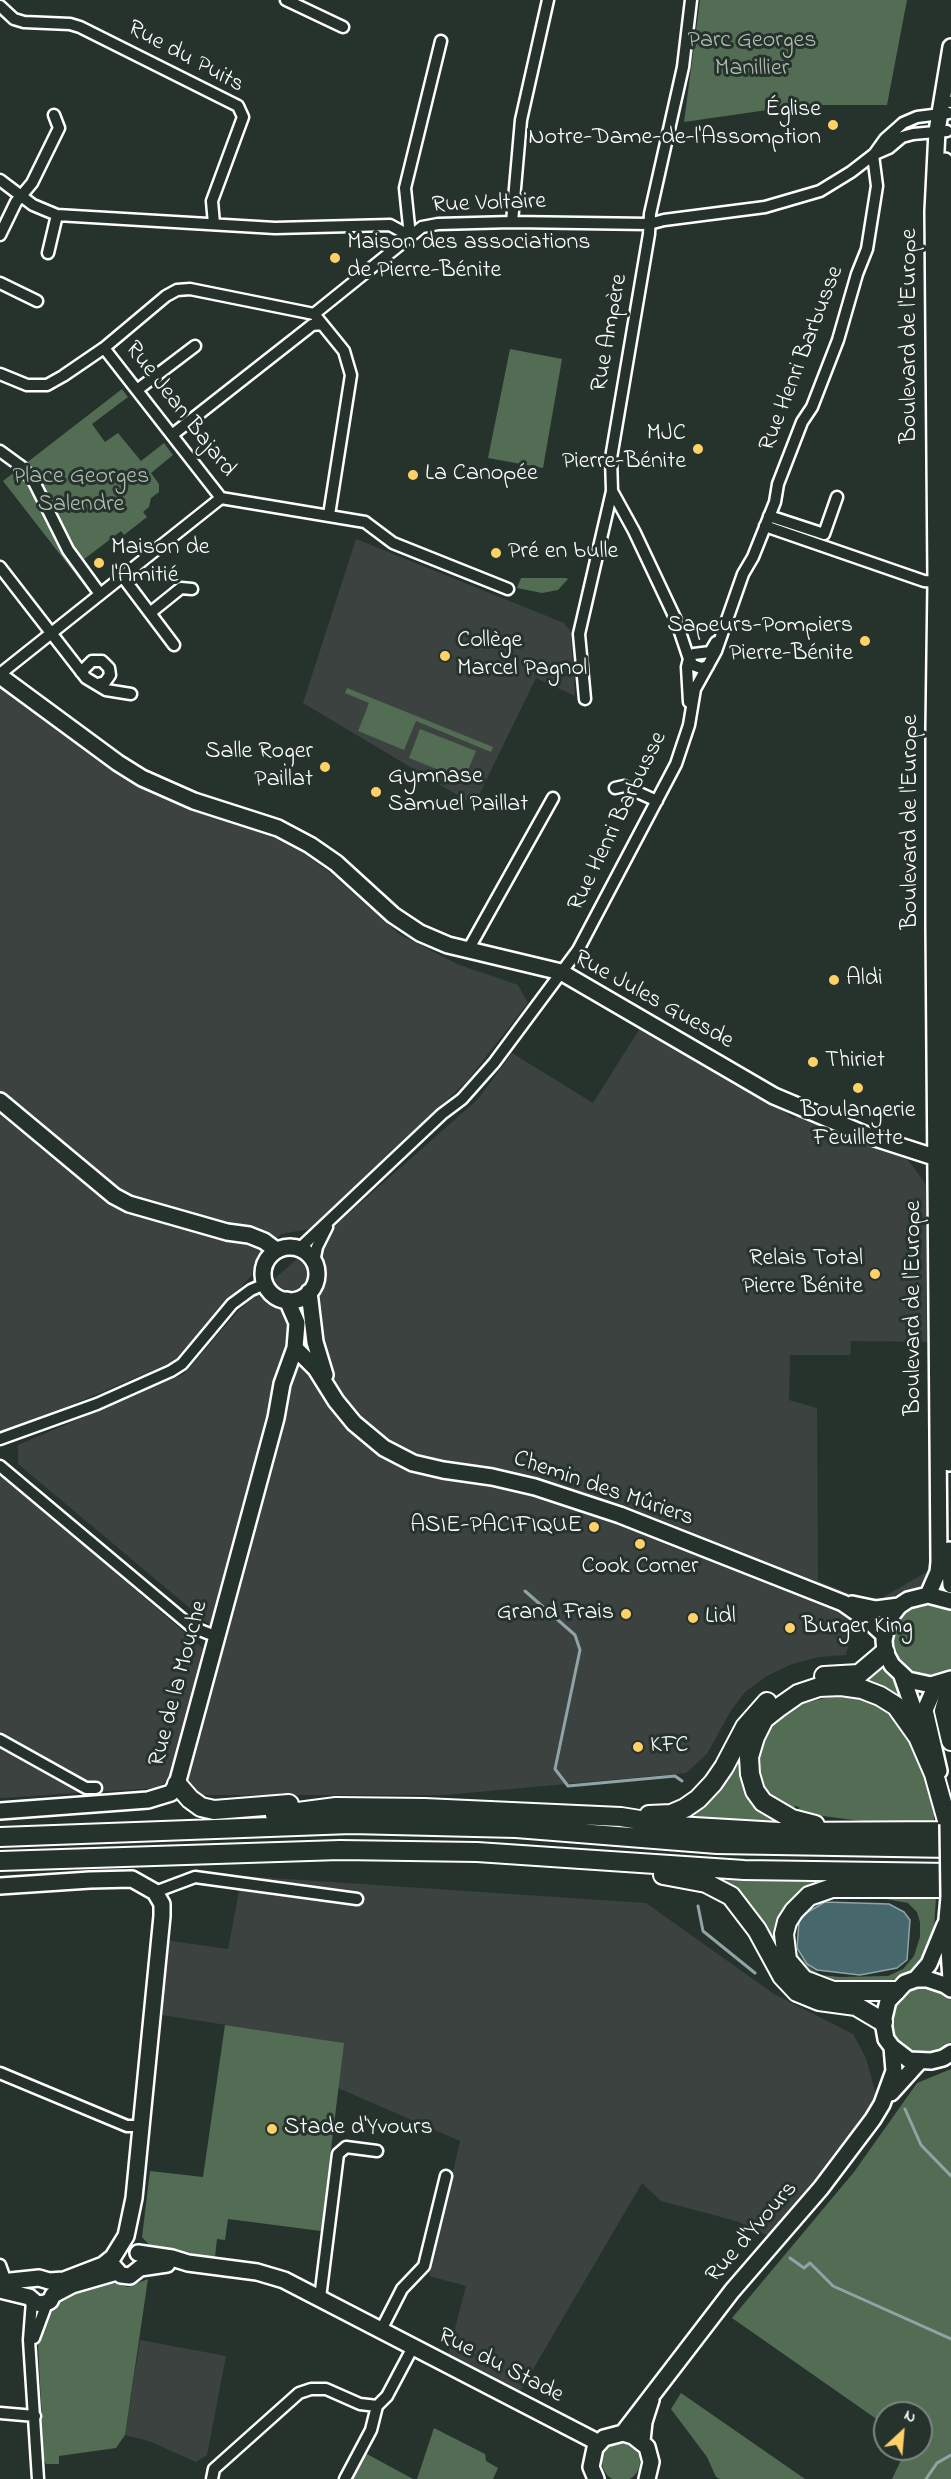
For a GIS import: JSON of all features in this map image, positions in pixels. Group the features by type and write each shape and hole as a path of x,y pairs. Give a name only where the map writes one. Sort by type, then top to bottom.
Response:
{"highway":[{"path":"621,1817 671,1814 685,1808 713,1784 745,1727 755,1713 774,1695 820,1676 860,1674 885,1644"},
{"path":"944,1685 944,1711 951,1742"},
{"path":"222,1827 238,1817 336,1807 523,1811 621,1817 677,1826 779,1832 834,1831 950,1828 934,1774 918,1737 896,1706 871,1692 841,1686 819,1687 798,1694 778,1707 764,1719 754,1737 748,1757 755,1791 763,1802 792,1819 834,1831"},
{"path":"177,1784 190,1799 201,1807 214,1810 309,1803 336,1807"},
{"path":"0,1837 351,1824 516,1828 717,1844 951,1848"},
{"path":"0,1861 340,1850 477,1852 744,1870 951,1873"},
{"path":"607,1860 628,1870 681,1877 719,1888 731,1896 748,1915 782,1976 797,1992 819,2001 856,2006 883,2022"},
{"path":"896,1991 832,1991 804,1980 787,1960 784,1934 788,1922 794,1911 809,1896 832,1888 950,1892"}],"street":[{"path":"286,0 343,27"},
{"path":"512,222 521,120 548,0"},
{"name":"Rue Ampère","path":"689,659 676,620 634,531 612,491 611,458 650,214 683,67 691,0"},
{"name":"Rue du Puits","path":"0,6 14,19 24,22 70,24 80,27 238,106 243,117 212,201 214,224"},
{"path":"314,314 410,236 405,188 441,41"},
{"name":"Boulevard de l'Europe","path":"928,1595 938,1572 939,1562 945,1160 944,170 942,131 948,106 951,47"},
{"name":"Rue Voltaire","path":"873,155 885,139 903,123 948,106"},
{"path":"0,236 12,209 32,183 60,128 54,115"},
{"path":"902,137 903,123"},
{"name":"Rue Voltaire","path":"0,180 33,205 57,215 275,228 390,225 410,236 422,227 438,224 512,222 649,224 765,207 820,191 873,155 889,148 902,137 942,131"},
{"name":"Rue Henri Barbusse","path":"299,1249 482,1078 584,939 657,801 684,744 695,689 708,666 767,521 778,484 802,422 812,406 838,340 856,274 867,249 877,186 873,155"},
{"path":"48,253 57,215"},
{"path":"0,283 37,302"},
{"path":"0,375 27,385 47,385 104,348 166,296 177,290 190,289 314,314 344,351 351,375 329,515"},
{"path":"172,435 312,325 322,324"},
{"path":"137,390 195,346"},
{"name":"Rue Jean Bajard","path":"104,348 220,498"},
{"path":"0,451 22,467 34,482 68,550 100,594"},
{"path":"585,699 579,634 612,491"},
{"path":"767,521 824,534 837,497"},
{"path":"0,675 220,498 365,522 393,543 508,590"},
{"path":"767,521 943,591"},
{"path":"0,567 86,678 106,690 130,694"},
{"path":"122,576 174,645"},
{"path":"150,613 181,588 192,589"},
{"path":"708,666 701,668 693,665 689,659 694,654 710,652 718,639"},
{"name":"Rue Henri Barbusse","path":"689,659 687,694 691,713"},
{"path":"81,672 92,662 102,661 109,668 110,675 105,682 98,684"},
{"name":"Rue Jules Guesde","path":"0,675 118,763 142,778 195,801 286,832 310,845 336,863 393,915 420,933 448,945 561,972 774,1096 869,1136 945,1160"},
{"path":"615,788 624,786 657,801"},
{"path":"468,950 553,798"},
{"path":"0,1101 114,1196 129,1204 160,1214 227,1232 249,1235 264,1242 271,1255"},
{"name":"Boulevard de l'Europe","path":"945,1160 950,1302 949,1569 951,1586"},
{"name":"Rue Henri Barbusse","path":"314,1262 325,1230 338,1212"},
{"path":"284,1247 299,1249 314,1262 316,1281 309,1292 295,1300 287,1300 274,1295 265,1284 263,1268 271,1255 284,1247"},
{"path":"0,1439 97,1404 171,1371 182,1364 232,1304 251,1290 265,1284"},
{"name":"Chemin des Mûriers","path":"309,1292 313,1328 331,1393"},
{"name":"Rue de la Mouche","path":"287,1300 297,1323 299,1351"},
{"name":"Rue de la Mouche","path":"0,1811 148,1800 171,1793 177,1784 215,1636 276,1418 282,1384 313,1328"},
{"name":"Chemin des Mûriers","path":"299,1351 316,1369 349,1418 366,1435 384,1448 413,1463 492,1477 579,1501 843,1603 876,1609 899,1606 908,1600 928,1595"},
{"path":"0,1466 192,1627 215,1636"},
{"path":"928,1595 951,1601"},
{"name":"Chemin des Mûriers","path":"843,1603 864,1617 885,1644 892,1665 902,1676 922,1734 941,1777"},
{"path":"885,1644 889,1619 899,1606"},
{"path":"902,1676 916,1683 944,1685"},
{"path":"951,1679 925,1710 950,1828 950,1892 947,1919 951,1980"},
{"path":"0,1740 86,1788 96,1788"},
{"path":"155,1892 195,1877 357,1899"},
{"path":"0,1886 118,1878 132,1880 155,1892 162,1904 134,2198 127,2232 116,2253 113,2265 117,2272 41,2293 2,2286 0,2265"},
{"path":"916,1979 929,1964 947,1919"},
{"path":"951,1989 936,1981 916,1979 905,1983 888,2001 883,2022 886,2039 892,2047 909,2060 919,2062 943,2058 951,2052"},
{"path":"882,2104 894,2071 892,2047"},
{"path":"882,2104 919,2062"},
{"path":"0,2073 127,2126 141,2126"},
{"name":"Rue d'Yvours","path":"623,2433 655,2388 732,2291 835,2172 882,2104"},
{"path":"320,2298 338,2154 346,2147 377,2151"},
{"path":"381,2330 402,2289 424,2266 446,2176"},
{"path":"134,2198 138,2257"},
{"name":"Rue du Stade","path":"116,2253 127,2247 138,2257 172,2258 188,2263 265,2274 284,2280 599,2443"},
{"path":"38,2479 32,2353 29,2340 41,2293 64,2280 97,2268 116,2253"},
{"name":"Rue du Stade","path":"117,2272 130,2276 138,2257"},
{"path":"345,2479 370,2430 376,2406 387,2396 413,2347"},
{"path":"642,2441 644,2422 655,2388"},
{"path":"212,2479 214,2469 299,2393 311,2389 326,2389 360,2404 376,2406"},
{"path":"0,2413 35,2415"},
{"path":"593,2477 592,2454 599,2443 610,2435 623,2433 642,2441 650,2454 649,2478"}],"shaded area":[{"name":"Collège Marcel Pagnol","path":"356,539 564,623 571,632 575,696 536,678 474,805 303,703"},
{"path":"0,688 98,761 139,787 194,811 288,842 328,871 399,934 457,964 518,985 528,1003 467,1081 309,1229 281,1234 254,1263 252,1275 173,1362 0,1433"},
{"path":"640,1028 781,1109 794,1119 797,1116 848,1138 907,1159 926,1184 927,1342 851,1341 850,1355 790,1355 789,1400 817,1408 818,1581 873,1603 951,1558 951,1697 901,1688 887,1669 870,1631 855,1620 846,1655 818,1657 792,1664 767,1676 745,1692 730,1712 707,1754 686,1773 445,1795 199,1795 188,1788 193,1742 222,1635 18,1464 18,1445 184,1374 238,1311 478,1099 512,1053 593,1103"},
{"path":"0,1473 206,1651 174,1775 158,1788 0,1798"},
{"path":"242,1876 646,1903 774,1994 853,2034 866,2058 877,2099 832,2165 769,2236 736,2221 661,2201 642,2183 518,2395 447,2359 466,2286 429,2276 460,2141 338,2088 343,2043 155,2014 164,1940 228,1949"},
{"path":"140,2340 226,2356 207,2455 196,2462 149,2441 125,2435"}],"green space":[{"name":"Parc Georges Manillier","path":"700,0 907,0 887,105 802,105 684,122"},
{"path":"510,349 562,359 543,468 488,458"},
{"name":"Place Georges Salendre","path":"122,389 128,397 92,424 105,442 118,433 141,461 164,443 173,455 151,473 159,484 159,492 151,498 149,507 143,512 147,517 124,535 121,531 83,560 101,584 90,593 3,481"},
{"path":"521,578 568,579 558,590 542,593 517,588"},
{"path":"347,688 493,747 491,752 416,721 404,750 358,731 369,703 345,693"},
{"path":"420,729 476,751 464,780 409,758"},
{"path":"936,1601 951,1608 951,1672 945,1676 920,1679 900,1667 890,1645 894,1621 909,1606"},
{"path":"880,1667 884,1667 901,1688 909,1709 863,1680"},
{"path":"843,1694 861,1697 888,1709 905,1730 922,1770 934,1812 934,1825 883,1824 808,1814 799,1810 799,1807 795,1806 793,1809 776,1800 766,1789 760,1775 758,1759 763,1741 774,1724 804,1703"},
{"path":"739,1750 786,1824 679,1818"},
{"path":"716,1880 827,1882 804,1890 791,1901 781,1915 782,1964"},
{"path":"886,1896 936,1898 934,1928 925,1954 915,1968 883,1985 823,1981 811,1976 793,1954 791,1943 793,1931 794,1945 800,1957 810,1968 821,1975 888,1976 903,1969 914,1956 920,1937 920,1922 917,1912 908,1903 880,1898"},
{"path":"924,1986 939,1990 951,2000 951,2042 936,2053 916,2055 903,2049 890,2030 893,2006 906,1991"},
{"name":"Stade d'Yvours","path":"225,2025 344,2043 321,2231 228,2219 225,2240 217,2239 215,2257 154,2250 142,2237 150,2171 203,2177"},
{"path":"951,2069 951,2479 892,2479 901,2461 933,2461 933,2401 873,2401 873,2417 732,2318 854,2172 917,2083"},
{"path":"148,2279 125,2435 116,2448 59,2456 59,2464 46,2464 38,2345 43,2322 49,2311 56,2307 65,2295 108,2282 128,2287"},
{"path":"681,2393 805,2479 720,2479 716,2477 707,2457 671,2409"},
{"path":"434,2428 485,2454 486,2461 498,2468 493,2479 417,2479"},
{"path":"621,2443 635,2448 640,2462 635,2476 621,2481 607,2476 602,2462 607,2448"},
{"path":"365,2453 413,2479 351,2479"}],"water":[{"path":"825,1902 889,1904 904,1912 910,1920 907,1960 897,1968 860,1975 817,1970 807,1964 797,1948 799,1921 808,1912"}],"waterway":[{"path":"525,1591 575,1635 580,1650 555,1769 568,1786 675,1776 682,1781"},
{"path":"698,1906 703,1931 755,1973"},
{"path":"905,2109 921,2145 951,2176"},
{"path":"790,2258 804,2268 810,2263 833,2286 951,2339"},
{"path":"926,2479 937,2463 951,2455"}],"place":[{"name":"Église Notre-Dame-de-l'Assomption","path":"833,125"},
{"name":"Maison des associations de Pierre-Bénite","path":"335,258"},
{"name":"MJC Pierre-Bénite","path":"698,449"},
{"name":"La Canopée","path":"413,475"},
{"name":"Pré en bulle","path":"496,553"},
{"name":"Maison de l'Amitié","path":"99,563"},
{"name":"Sapeurs-Pompiers Pierre-Bénite","path":"865,641"},
{"name":"Collège Marcel Pagnol","path":"445,656"},
{"name":"Salle Roger Paillat","path":"325,767"},
{"name":"Gymnase Samuel Paillat","path":"376,792"},
{"name":"Aldi","path":"834,980"},
{"name":"Thiriet","path":"813,1062"},
{"name":"Boulangerie Feuillette","path":"858,1088"},
{"name":"Relais Total Pierre Bénite","path":"875,1274"},
{"name":"ASIE-PACIFIQUE","path":"594,1527"},
{"name":"Cook Corner","path":"640,1544"},
{"name":"Grand Frais","path":"626,1614"},
{"name":"Lidl","path":"693,1618"},
{"name":"Burger King","path":"790,1628"},
{"name":"KFC","path":"638,1747"},
{"name":"Stade d'Yvours","path":"272,2129"}]}
